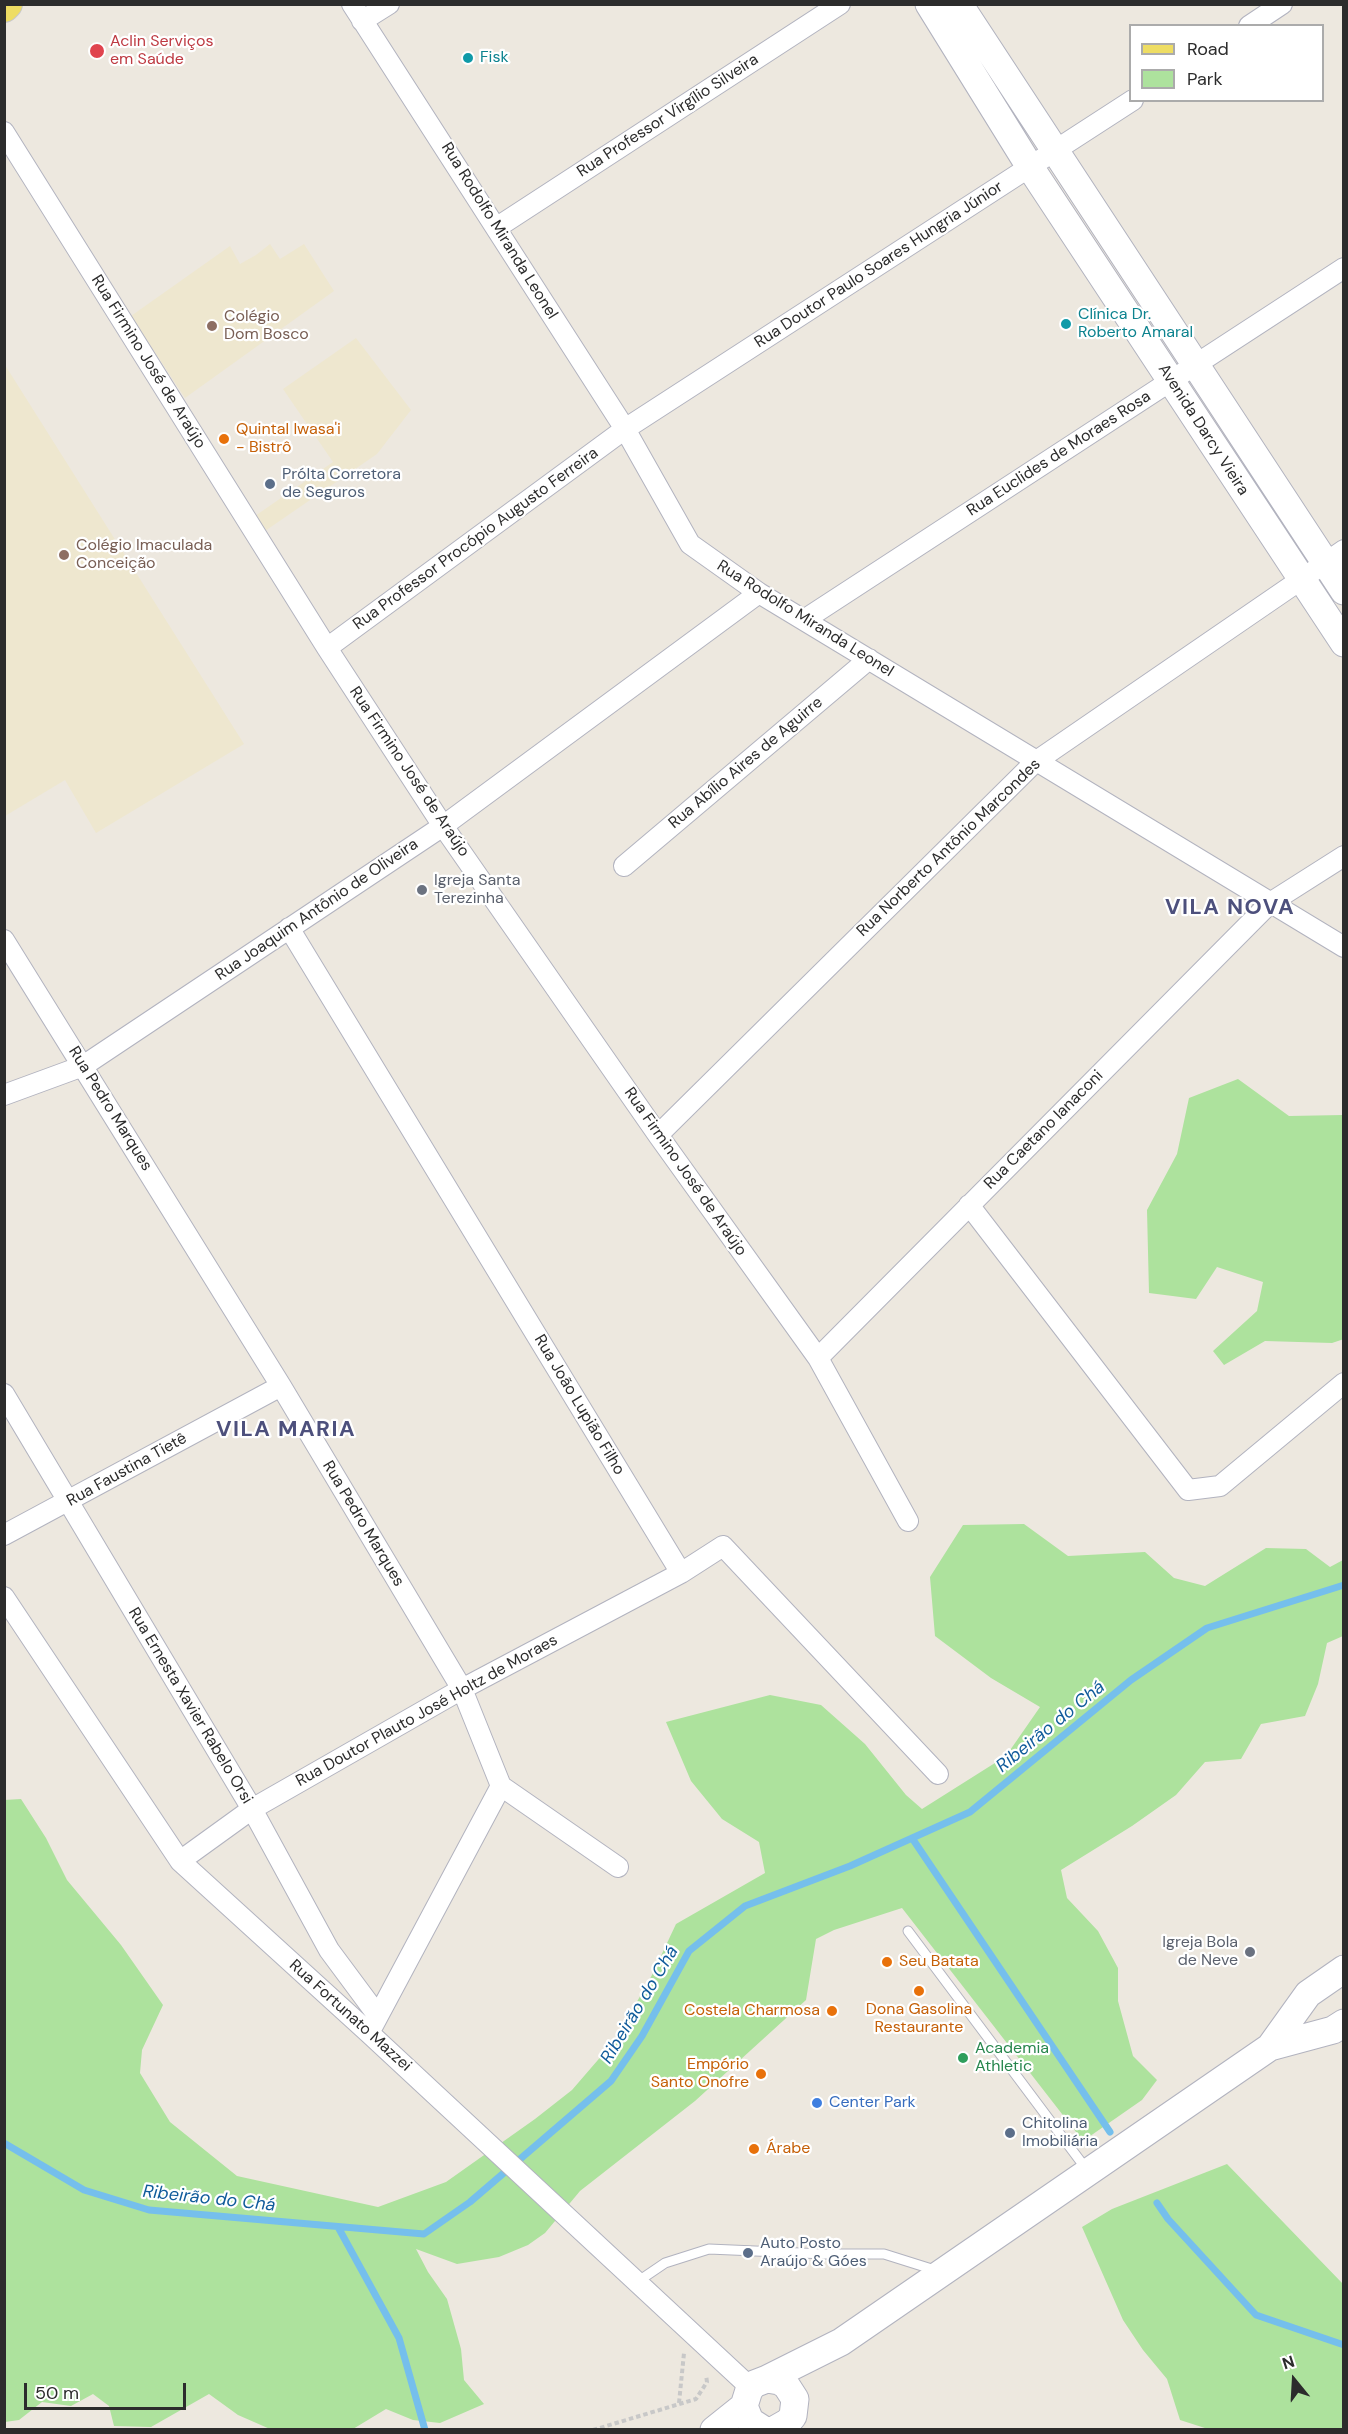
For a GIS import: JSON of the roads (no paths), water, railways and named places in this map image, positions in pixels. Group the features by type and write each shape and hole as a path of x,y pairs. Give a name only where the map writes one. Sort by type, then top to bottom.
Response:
{"main road":[{"name":"Avenida Darcy Vieira","path":"929,4 1030,167 1344,643"},
{"name":"Avenida Darcy Vieira","path":"958,4 1194,365 1334,557 1344,591"},
{"path":"1270,2048 1308,1994 1344,1969"},
{"path":"714,2430 754,2391 842,2342 1270,2048 1333,2030 1344,2023"},
{"path":"774,2430 788,2422 798,2412 842,2342"},
{"path":"754,2391 779,2381 786,2385 798,2412"},
{"path":"754,2391 750,2421 764,2430"}],"street":[{"name":"Rua Rodolfo Miranda Leonel","path":"352,4 625,429 690,544 759,593 1344,947"},
{"path":"362,21 389,4"},
{"name":"Rua Professor Virgílio Silveira","path":"496,228 840,4"},
{"path":"1252,24 1282,4"},
{"name":"Rua Doutor Paulo Soares Hungria Júnior","path":"625,429 1130,102"},
{"name":"Rua Firmino José de Araújo","path":"4,132 327,648 443,826 658,1135 818,1358 908,1521"},
{"name":"Rua Euclides de Moraes Rosa","path":"804,620 1344,268"},
{"name":"Rua Professor Procópio Augusto Ferreira","path":"327,648 625,429"},
{"name":"Rua Norberto Antônio Marcondes","path":"658,1135 1035,762 1334,557"},
{"name":"Rua Joaquim Antônio de Oliveira","path":"4,1095 83,1066 443,826 759,593"},
{"name":"Rua Abílio Aires de Aguirre","path":"624,866 868,659"},
{"name":"Rua Caetano Ianaconi","path":"818,1358 1270,903 1344,856"},
{"name":"Rua João Lupião Filho","path":"289,928 681,1573"},
{"name":"Rua Pedro Marques","path":"4,940 281,1386 462,1689 501,1786"},
{"path":"969,1205 1188,1490 1220,1486 1344,1383"},
{"name":"Rua Faustina Tietê","path":"4,1535 281,1386"},
{"name":"Rua Ernesta Xavier Rabelo Orsi","path":"4,1394 252,1809 329,1950 374,2024"},
{"path":"681,1573 723,1546 938,1774"},
{"name":"Rua Doutor Plauto José Holtz de Moraes","path":"180,1861 252,1809 462,1689 681,1573"},
{"name":"Rua Fortunato Mazzei","path":"4,1597 11,1622 180,1861 374,2024 488,2143 754,2391"},
{"path":"374,2024 501,1786 618,1867"}],"lane":[{"path":"908,1931 1089,2172"},
{"path":"637,2282 665,2263 709,2249 884,2254 943,2272"}],"waterway":[{"name":"Ribeirão do Chá","path":"4,2143 84,2190 149,2210 424,2234 470,2202 611,2081 642,2036 689,1951 745,1906 850,1866 970,1812 1131,1680 1207,1628 1344,1585"},
{"path":"912,1838 1110,2132"},
{"path":"1157,2203 1168,2219 1256,2315 1344,2345"},
{"path":"338,2227 399,2338 425,2430"}],"place":[{"name":"Aclin Serviços em Saúde","path":"97,51"},
{"name":"Fisk","path":"468,58"},
{"name":"Clínica Dr. Roberto Amaral","path":"1066,324"},
{"name":"Colégio Dom Bosco","path":"212,326"},
{"name":"Quintal Iwasa'i - Bistrô","path":"224,439"},
{"name":"PróIta Corretora de Seguros","path":"270,484"},
{"name":"Colégio Imaculada Conceição","path":"64,555"},
{"name":"Igreja Santa Terezinha","path":"422,890"},
{"name":"Igreja Bola de Neve","path":"1250,1952"},
{"name":"Seu Batata","path":"887,1962"},
{"name":"Dona Gasolina Restaurante","path":"919,1991"},
{"name":"Costela Charmosa","path":"832,2011"},
{"name":"Academia Athletic","path":"963,2058"},
{"name":"Empório Santo Onofre","path":"761,2074"},
{"name":"Center Park","path":"817,2103"},
{"name":"Chitolina Imobiliária","path":"1010,2133"},
{"name":"Árabe","path":"754,2149"},
{"name":"Auto Posto Araújo & Góes","path":"748,2253"}],"district":[{"name":"VILA NOVA","path":"1230,908"},
{"name":"VILA MARIA","path":"286,1430"}]}
